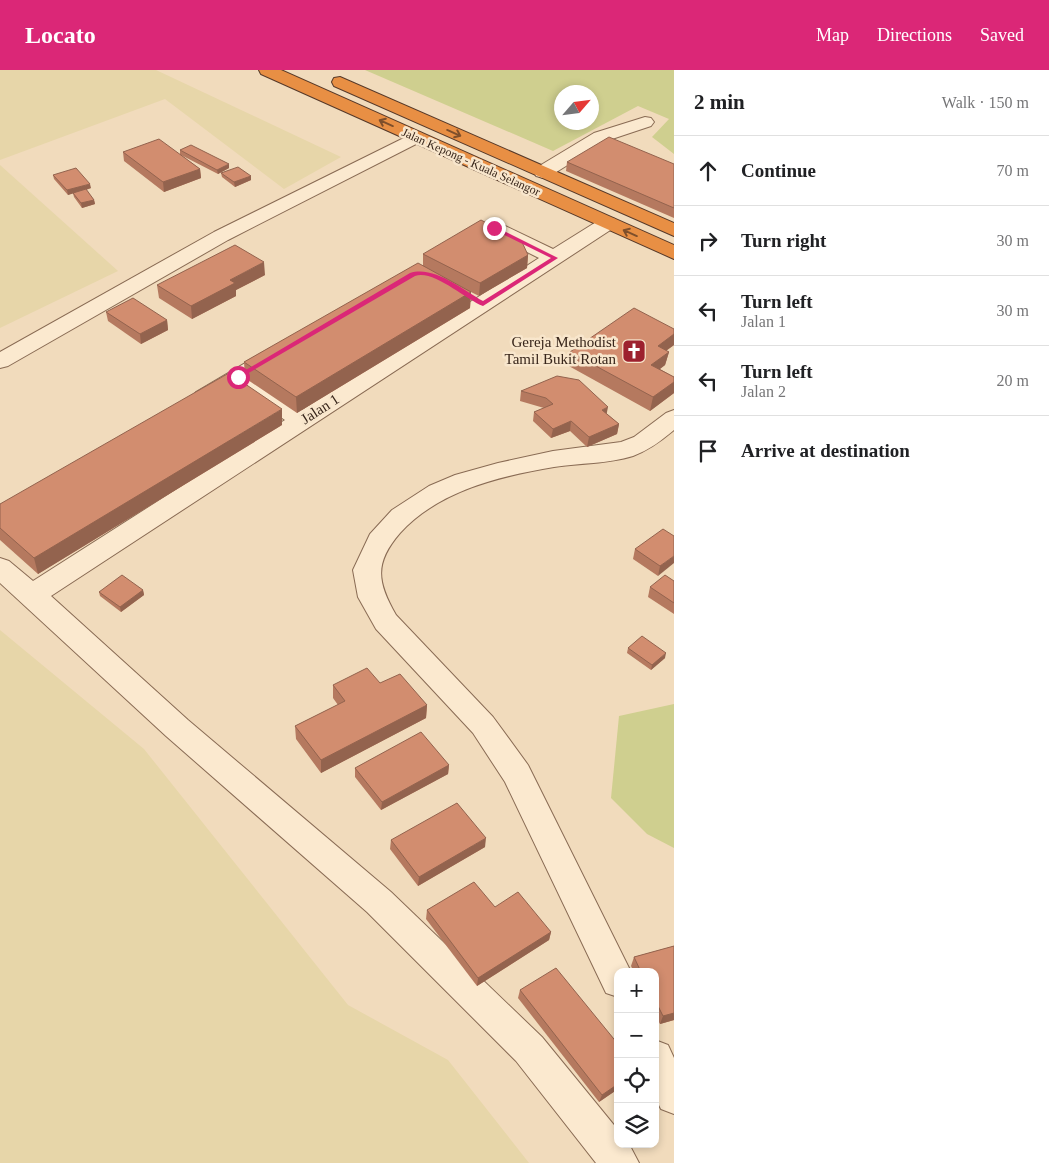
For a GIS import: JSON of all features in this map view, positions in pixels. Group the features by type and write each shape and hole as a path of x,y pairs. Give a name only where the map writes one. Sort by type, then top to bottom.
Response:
{"highway":[{"name":"Jalan Kepong - Kuala Selangor","path":"267,70 674,253"},
{"name":"Jalan Kepong - Kuala Selangor","path":"322,74 674,230"}],"street":[{"path":"544,172 600,137 645,122"},
{"path":"0,361 221,236 416,137"},
{"name":"Jalan 1","path":"32,595 303,421 475,299 555,258 608,223"},
{"path":"494,228 555,258"},
{"path":"187,407 296,343"},
{"path":"238,377 303,421"},
{"path":"614,973 517,774 483,725 386,622 372,597 366,570 379,540 401,516 438,492 464,481 553,459 624,450 643,443 674,418"},
{"path":"0,568 177,728 386,909 529,1049 620,1163"},
{"path":"659,1066 674,1096"}],"shaded area":[{"path":"0,70 156,70 341,157 284,189 165,99 0,160"},
{"path":"0,165 118,271 0,328"},
{"path":"0,630 144,749 348,1005 448,1060 529,1163 0,1163"}],"green space":[{"path":"365,70 674,70 674,154 652,137 669,119 638,106 599,127 599,85 554,85 554,130 593,130 553,151"},
{"path":"674,704 674,848 647,834 611,798 619,716"}],"building":[{"path":"609,137 674,164 674,208 567,162"},
{"path":"159,139 200,169 163,182 123,152"},
{"path":"191,145 229,164 217,170 180,150"},
{"path":"238,167 251,176 234,182 221,173"},
{"path":"76,168 90,184 67,190 53,175"},
{"path":"86,189 94,200 81,203 73,193"},
{"path":"481,220 522,242 528,255 480,283 423,254"},
{"path":"235,245 264,262 230,280 235,283 191,306 157,285"},
{"path":"418,263 471,292 296,397 244,362"},
{"path":"133,298 167,320 140,334 106,312"},
{"path":"634,308 674,329 674,334 658,346 669,352 651,365 674,377 674,382 653,397 570,352"},
{"path":"229,373 282,409 34,558 0,528 0,504"},
{"path":"557,376 579,380 608,407 602,410 619,424 589,437 571,421 553,429 534,412 553,404 546,398 521,391"},
{"path":"663,529 674,536 674,556 660,566 635,549"},
{"path":"122,575 143,590 120,607 99,592"},
{"path":"665,575 674,581 674,603 650,587"},
{"path":"642,636 666,653 652,665 628,648"},
{"path":"367,668 380,683 400,674 427,705 321,760 295,726 345,701 333,685"},
{"path":"421,732 449,765 382,802 355,768"},
{"path":"457,803 486,838 419,877 391,840"},
{"path":"474,882 495,907 518,892 551,932 478,978 427,910"},
{"path":"674,946 674,1013 663,1016 659,1008 659,968 639,968 634,957"},
{"path":"556,968 614,1039 614,1087 602,1095 520,990"}],"place":[{"name":"Gereja Methodist Tamil Bukit Rotan","path":"634,351"}],"route":[{"path":"238,377 412,274 418,272 432,274 483,304 555,258 494,228"}]}
